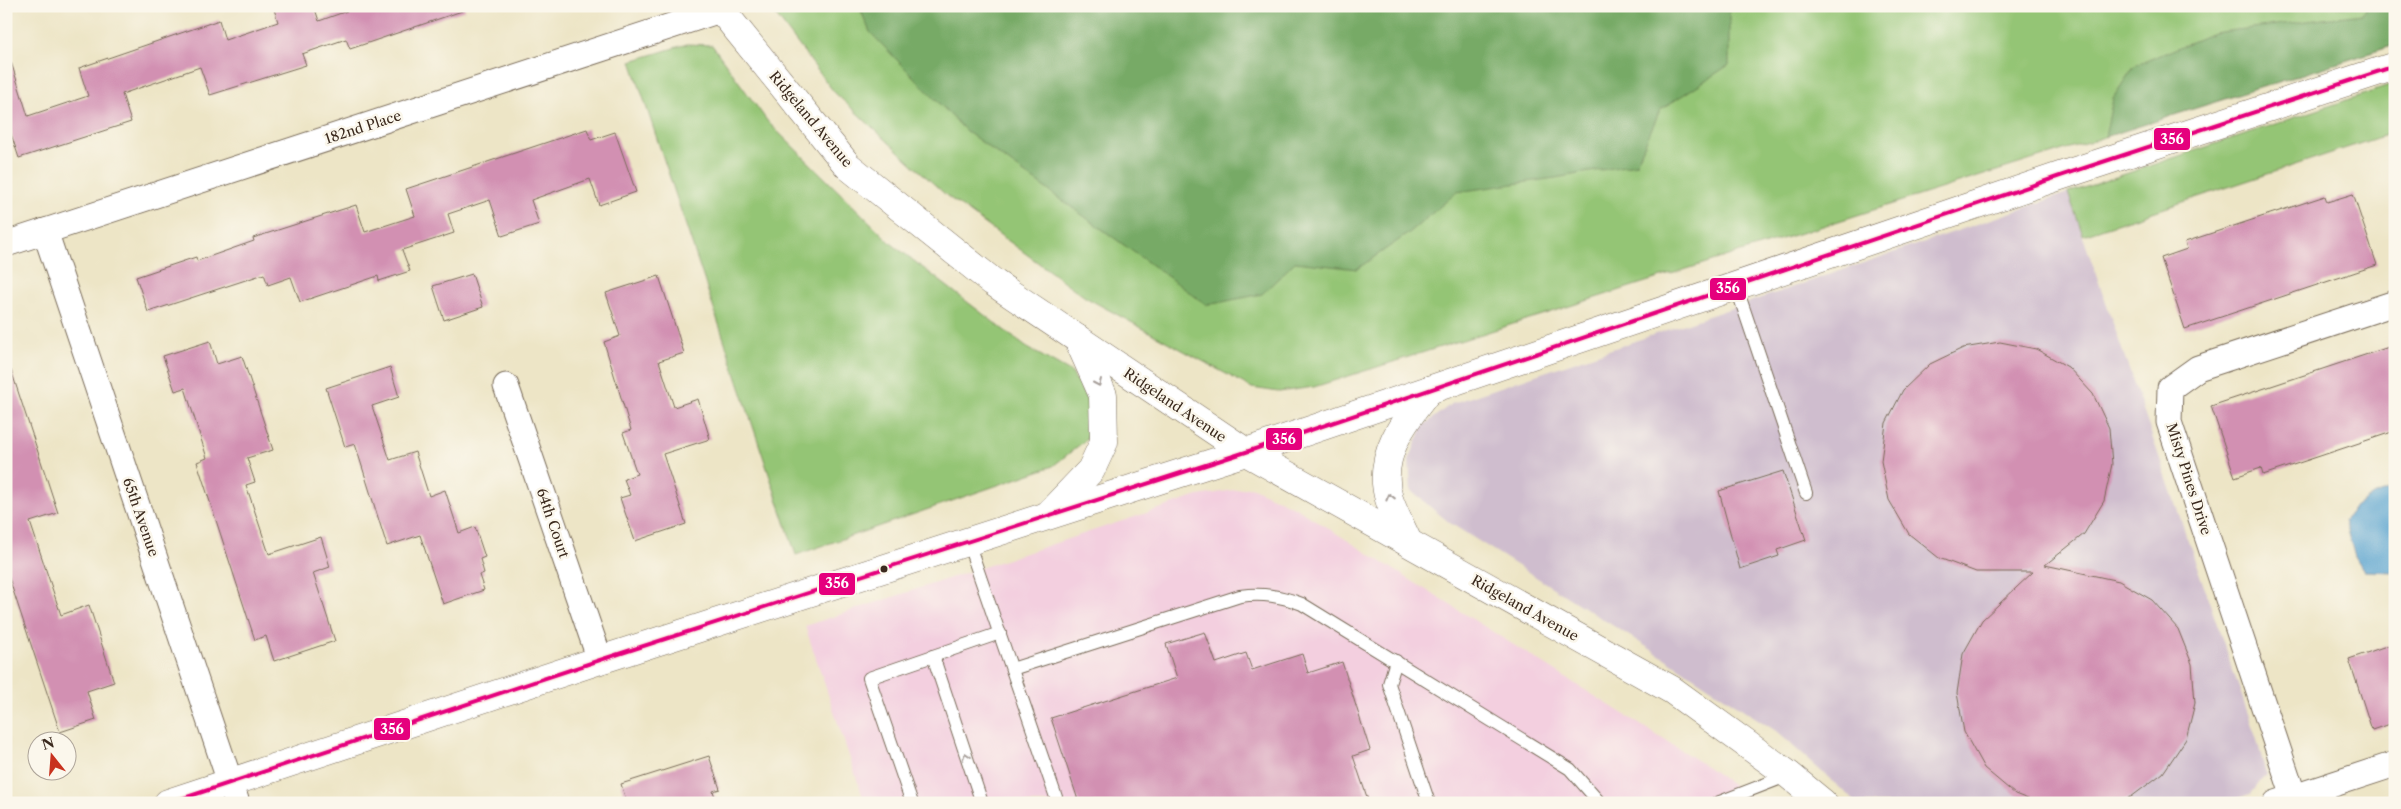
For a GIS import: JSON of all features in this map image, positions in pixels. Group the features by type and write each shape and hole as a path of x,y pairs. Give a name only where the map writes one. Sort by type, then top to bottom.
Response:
{"street":[{"name":"182nd Place","path":"6,244 719,8"},
{"name":"Ridgeland Avenue","path":"719,8 848,166 993,282 1246,452 1672,690 1789,774 1823,803"},
{"path":"168,803 234,792 600,660 1246,452 2054,178 2395,66"},
{"name":"65th Avenue","path":"45,231 234,792"},
{"name":"Misty Pines Drive","path":"2285,800 2169,422 2170,388 2198,368 2395,303"},
{"path":"1047,516 1091,470 1104,442 1103,395 1078,339"},
{"name":"64th Court","path":"506,386 600,660"},
{"path":"1408,542 1389,498 1386,467 1402,423 1428,390"},
{"path":"2285,800 2395,764"}],"lane":[{"path":"1736,286 1806,493"},
{"path":"968,542 1058,803"},
{"path":"1012,669 1240,596 1261,593 1280,596 1302,604 1570,769 1600,803"},
{"path":"912,803 869,678 1000,633"},
{"path":"933,656 982,803"},
{"path":"1396,661 1389,684 1428,803"},
{"path":"1717,803 1789,774"}],"shaded area":[{"path":"2068,193 2257,740 2266,774 2251,794 2224,803 1857,803 1776,731 1666,659 1450,523 1411,491 1409,460 1423,426 1451,404"},
{"path":"1251,487 1296,508 1709,768 1757,803 865,803 805,626 1198,496"}],"green space":[{"path":"769,6 2395,6 2395,45 1314,387 1279,392 1252,388 1085,297 947,196 834,92"},
{"path":"859,6 1729,6 1729,65 1660,110 1636,164 1457,192 1409,233 1357,269 1295,262 1262,294 1207,305 966,131 870,32"},
{"path":"2368,6 2395,6 2395,45 2105,137 2113,98 2134,66 2213,33 2362,14"},
{"path":"687,44 712,45 768,122 892,244 1026,347 1072,373 1090,405 1087,439 1053,466 796,555 631,61"},
{"path":"2395,84 2395,132 2083,235 2068,193"}],"water":[{"path":"2395,487 2395,572 2364,571 2355,556 2344,521 2348,514 2360,504 2373,496"}],"building":[{"path":"273,6 314,6 319,21 361,6 464,6 465,10 350,49 346,39 302,54 306,65 210,95 200,67 122,94 131,122 19,158 6,119 6,63 11,62 28,116 88,96 79,68 219,20 225,40 278,22"},
{"path":"587,129 591,140 615,132 636,192 599,205 590,179 531,200 539,224 502,236 490,200 448,214 454,233 402,250 410,271 379,281 378,276 300,302 291,277 268,285 264,274 148,312 136,277 196,257 197,261 254,241 253,238 356,205 365,232 415,216 406,189"},
{"path":"2353,194 2377,265 2185,329 2161,258 2187,249 2185,242 2325,196 2327,202"},
{"path":"472,274 483,307 444,320 433,286"},
{"path":"659,276 684,353 659,361 674,407 698,399 710,439 663,454 686,524 635,541 620,498 630,495 624,479 637,474 623,433 631,430 604,342 620,336 606,293"},
{"path":"210,341 217,364 242,356 273,450 247,458 255,482 246,485 269,554 321,537 330,567 313,573 335,641 274,661 266,636 255,640 197,462 207,458 185,388 175,391 163,356"},
{"path":"2000,342 2036,349 2068,367 2093,394 2109,428 2112,464 2104,501 2084,534 2045,565 2119,581 2152,600 2178,629 2192,664 2195,703 2186,739 2163,773 2131,797 2113,803 2038,803 2015,794 1984,768 1964,732 1957,693 1963,654 1982,620 2033,572 1976,572 1939,558 1909,534 1889,500 1881,461 1886,423 1903,390 1930,364 1963,348"},
{"path":"2395,345 2395,431 2263,475 2261,468 2235,477 2211,406"},
{"path":"390,367 399,397 372,406 390,460 415,452 429,496 445,490 459,533 475,527 485,557 480,559 484,573 479,575 484,590 443,604 420,535 387,546 355,444 345,447 326,388"},
{"path":"6,370 11,370 58,513 30,522 61,615 89,605 114,682 87,691 96,720 60,732 6,569"},
{"path":"1783,471 1806,540 1777,550 1779,556 1740,569 1719,491"},
{"path":"1205,632 1216,663 1246,653 1252,670 1302,654 1308,673 1342,662 1370,750 1353,756 1369,803 1079,803 1051,718 1177,678 1166,644"},
{"path":"2395,643 2395,722 2372,730 2349,659"},
{"path":"709,756 720,789 713,791 717,803 627,803 621,784"}],"transit line":[{"name":"356","path":"169,803 600,660 1246,452 2063,175 2395,66"}]}
